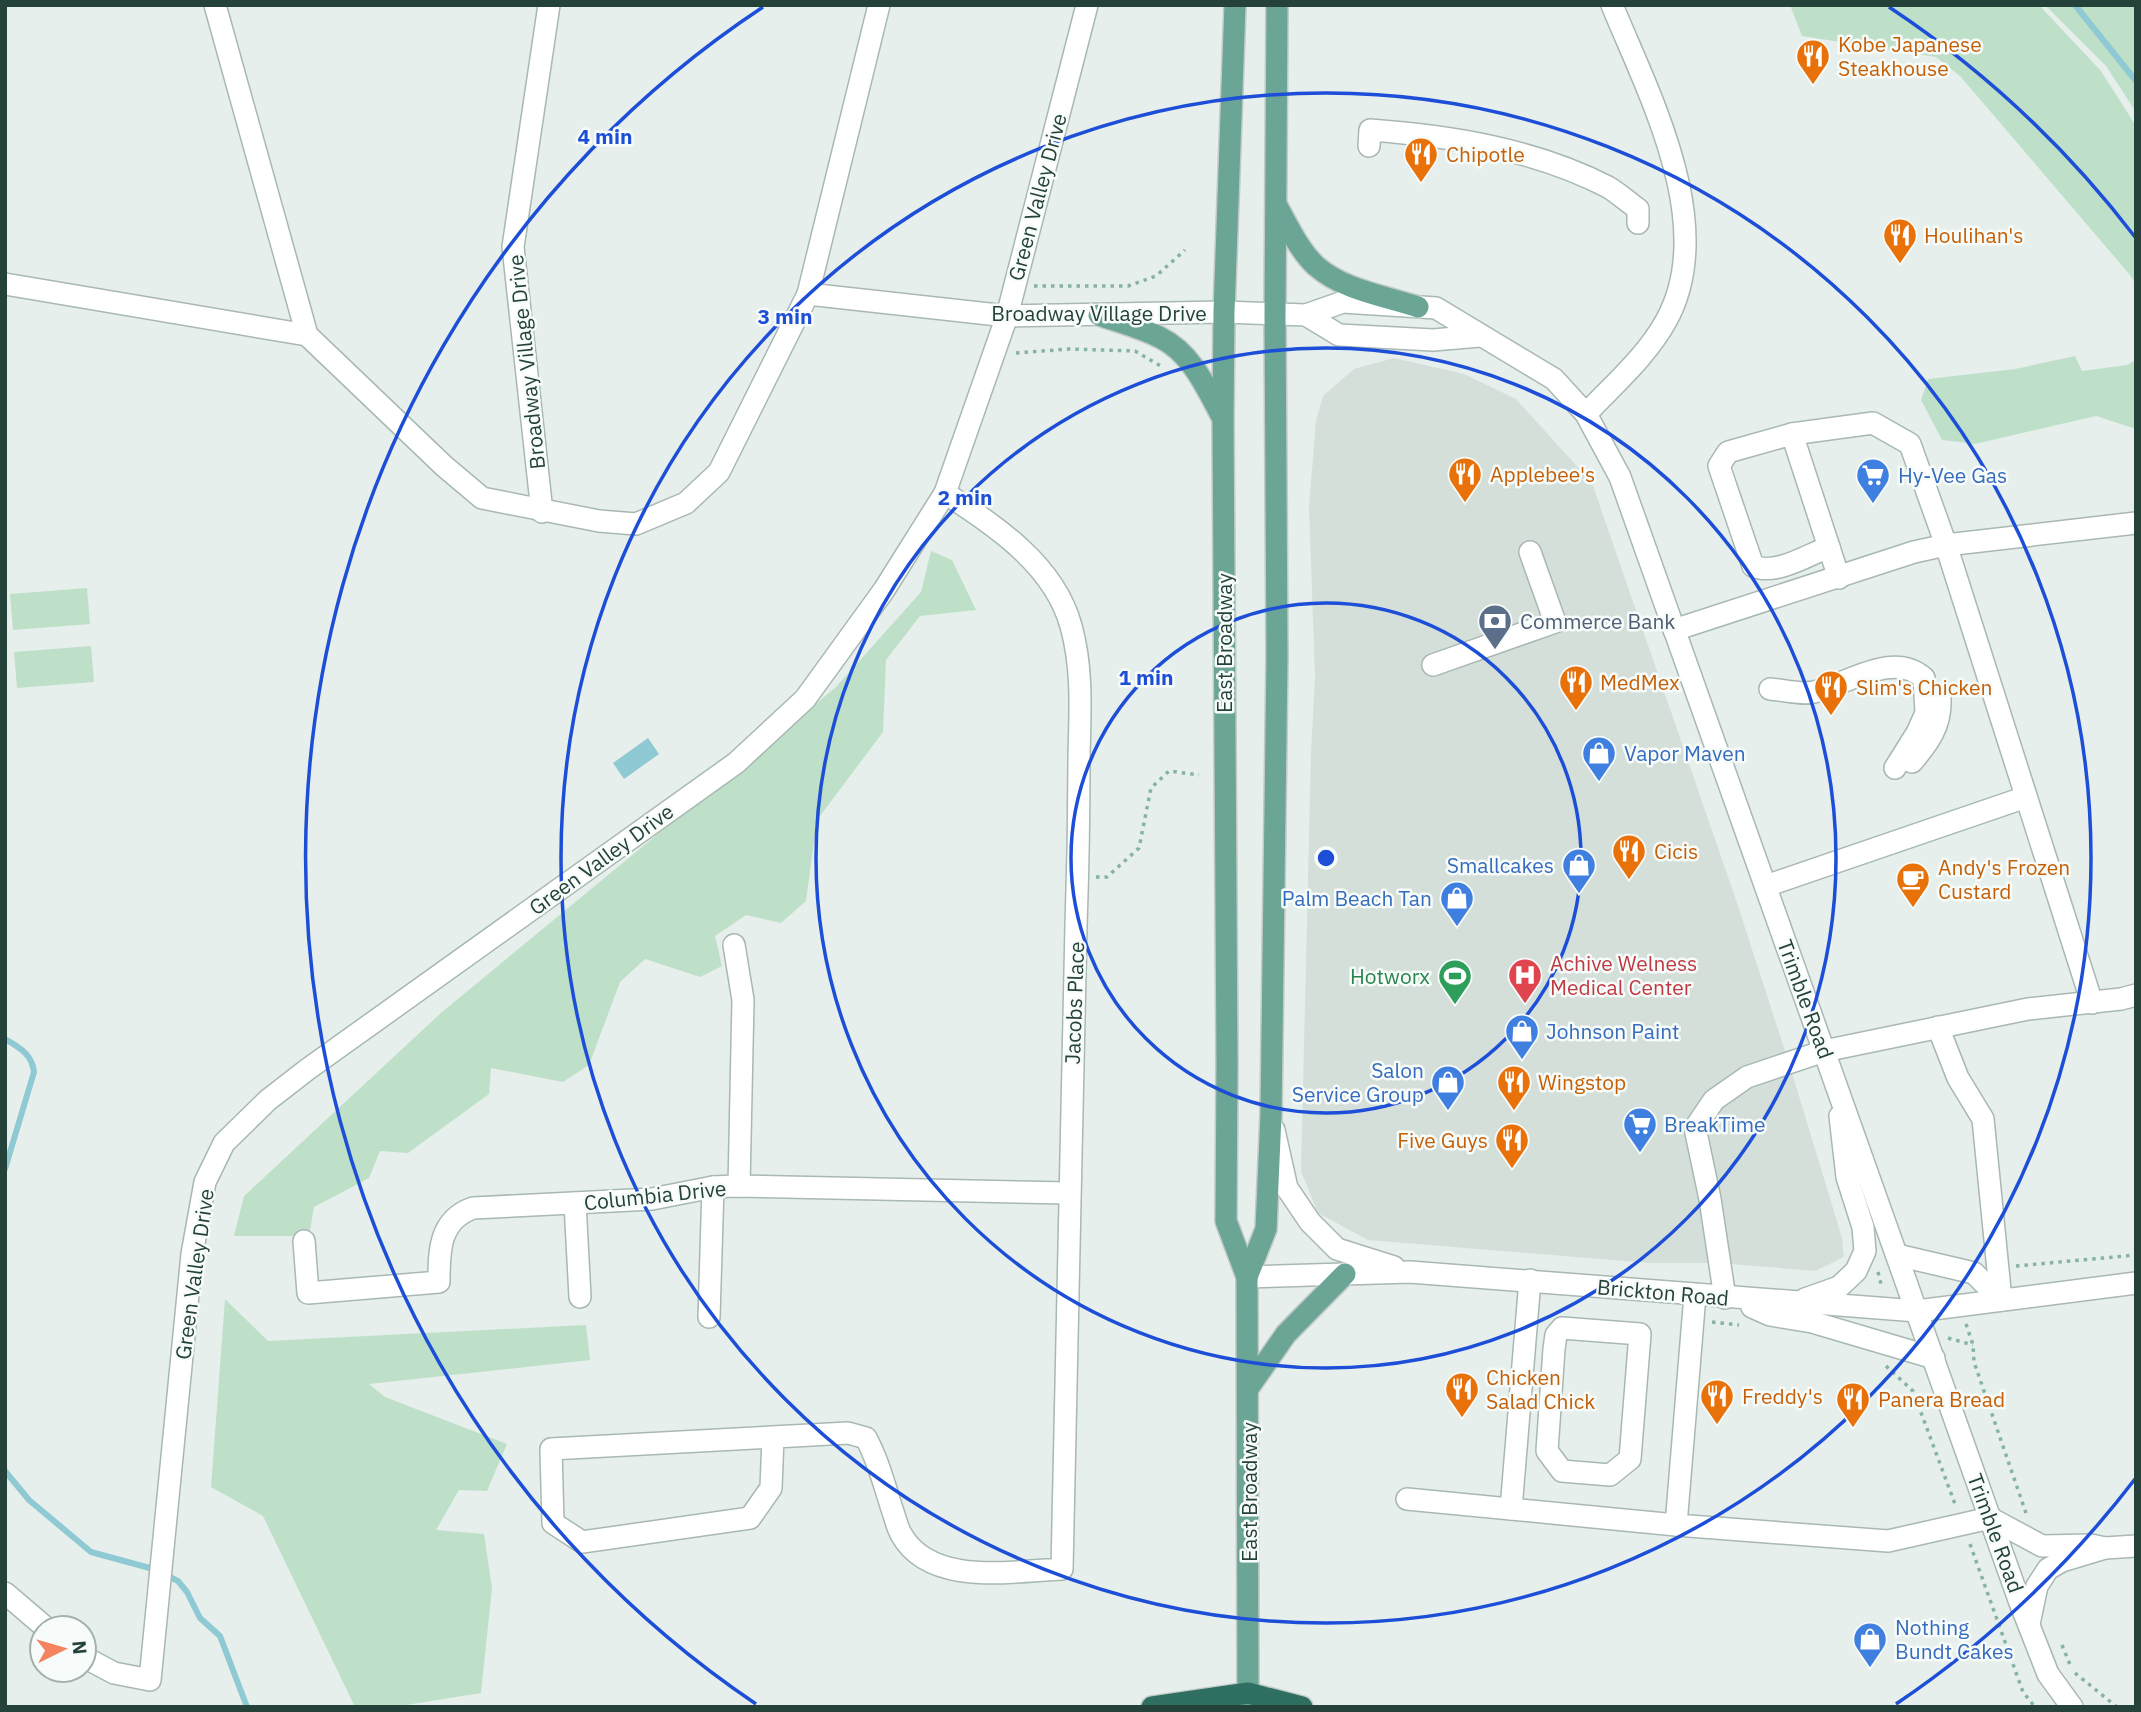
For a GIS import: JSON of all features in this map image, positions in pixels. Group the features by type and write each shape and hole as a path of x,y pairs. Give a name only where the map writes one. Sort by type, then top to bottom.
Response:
{"highway":[{"path":"1152,1707 1248,1700 1302,1707"}],"main road":[{"name":"East Broadway","path":"1235,5 1224,312 1223,419 1226,1221 1247,1277 1248,1700"},
{"name":"East Broadway","path":"1247,1277 1266,1229 1271,1115 1277,657 1277,5"},
{"path":"1275,204 1300,245 1316,265 1339,281 1418,307"},
{"path":"1099,315 1162,338 1185,356 1205,384 1223,419"},
{"path":"1249,1387 1286,1335 1345,1274"}],"street":[{"path":"215,5 307,335 443,466 482,498 542,512 636,524 686,503 719,471 808,294 879,5"},
{"name":"Broadway Village Drive","path":"542,512 513,247 550,5"},
{"name":"Green Valley Drive","path":"98,1664 114,1673 150,1680 192,1254 205,1182 223,1143 268,1100 308,1069 736,763 805,699 884,590 945,493 1007,316 1087,5"},
{"path":"1586,414 1643,353 1666,321 1678,291 1684,262 1685,229 1677,179 1667,142 1612,5"},
{"path":"1369,146 1370,130 1429,134 1493,146 1545,161 1609,188 1638,209 1638,223"},
{"path":"5,284 307,335"},
{"name":"Broadway Village Drive","path":"808,294 1007,316 1224,312"},
{"name":"Trimble Road","path":"1224,312 1306,315 1343,302 1436,308 1554,379 1586,414 1620,477 2048,1675 2072,1707"},
{"name":"Trimble Road","path":"1306,315 1339,335 1433,341 1480,336"},
{"path":"1829,547 1773,569 1753,566 1719,466 1728,452 1792,434 1873,423 1910,444 1946,545 2092,1003"},
{"path":"1792,434 1839,578"},
{"name":"Jacobs Place","path":"773,1437 848,1433 866,1437 874,1453 901,1535 918,1554 948,1569 976,1573 1062,1569 1068,1193 1078,877 1080,672 1070,624 1053,589 1030,558 996,527 945,493"},
{"path":"1674,630 1914,552 1946,545 2136,523"},
{"path":"1433,665 1555,622 1530,552"},
{"path":"1770,689 1811,693 1883,668 1900,666 1914,669 1924,678 1926,713 1903,765"},
{"path":"1766,886 2026,797"},
{"path":"734,945 743,1000 739,1186"},
{"path":"1934,1358 1812,1322 1770,1315 1730,1298 1695,1128 1714,1100 1747,1077 1824,1051 2028,1009 2092,1003 2136,995"},
{"path":"1938,1027 1958,1078 1983,1119 2001,1300"},
{"path":"1796,1303 1839,1287 1856,1271 1865,1251 1863,1227 1847,1177 1840,1135 1839,1093"},
{"name":"Brickton Road","path":"1271,1115 1287,1188 1310,1222 1337,1250 1410,1272"},
{"name":"Columbia Drive","path":"304,1241 309,1293 439,1282 442,1243 448,1225 460,1213 473,1208 652,1199 713,1187 739,1186 1068,1193"},
{"path":"709,1317 713,1187"},
{"path":"575,1203 580,1297"},
{"path":"1897,1255 1974,1273 2001,1300"},
{"name":"Brickton Road","path":"1247,1277 1410,1272 1917,1311 2136,1283"},
{"path":"1511,1509 1530,1280"},
{"path":"1676,1525 1695,1295"},
{"path":"1515,1461 1559,1466 1563,1471 1611,1475 1630,1459 1640,1334 1562,1328 1556,1335 1547,1451 1559,1466"},
{"path":"773,1437 771,1488 750,1518 582,1542 554,1523 551,1449 773,1437"},
{"path":"1407,1499 1676,1525 1888,1541 1990,1518 2039,1544 2057,1547 2091,1545 2105,1548"},
{"path":"2029,1624 2037,1586 2048,1569 2105,1548 2136,1546"},
{"path":"5,1593 30,1614"}],"path":[{"path":"1014,286 1128,286 1156,276 1185,250"},
{"path":"995,355 1069,349 1135,351 1167,372"},
{"path":"1078,877 1107,877 1139,848 1151,788 1169,771 1199,775"},
{"path":"1961,1305 1973,1345 1974,1362 2028,1520 2043,1531 2039,1544"},
{"path":"1709,1322 1748,1326"},
{"path":"1885,1365 1913,1391 2023,1692 2035,1707"},
{"path":"2057,1635 2072,1670 2117,1707"}],"shaded area":[{"path":"1394,358 1464,374 1516,399 1592,483 1735,897 1842,1238 1844,1257 1815,1271 1719,1263 1650,1263 1368,1240 1318,1213 1301,1171 1315,676 1309,507 1316,421 1323,396 1354,369"}],"green space":[{"path":"1790,5 2039,5 2101,71 2136,126 2136,285 1960,76 1936,57 1802,36"},
{"path":"2045,5 2136,5 2136,112 2106,66"},
{"path":"2075,356 2082,371 2127,365 2136,360 2136,429 2096,416 1975,444 1942,440 1921,400 1928,379 2015,369"},
{"path":"931,551 952,560 976,610 920,616 886,660 883,732 817,820 806,901 781,923 746,915 715,936 722,966 700,977 645,959 620,982 589,1065 563,1082 491,1068 489,1094 408,1153 380,1151 369,1178 314,1207 309,1236 234,1236 244,1196 442,1012 835,688 921,592"},
{"path":"87,588 90,624 13,630 10,594"},
{"path":"91,646 94,682 17,688 14,652"},
{"path":"225,1299 268,1341 586,1325 590,1360 369,1384 385,1397 507,1444 487,1491 459,1490 436,1530 484,1534 492,1588 481,1693 394,1707 355,1707 263,1516 211,1487"}],"water":[{"path":"648,738 659,754 624,779 613,763"}],"waterway":[{"path":"2075,5 2136,81"},
{"path":"5,1039 28,1056 34,1072 5,1169"},
{"path":"5,1471 29,1500 91,1552 157,1570"},
{"path":"166,1575 178,1581 187,1592 200,1618 220,1636 247,1707"}],"place":[{"name":"Kobe Japanese Steakhouse","path":"1813,86"},
{"name":"Chipotle","path":"1421,184"},
{"name":"Houlihan's","path":"1900,265"},
{"name":"Applebee's","path":"1465,504"},
{"name":"Hy-Vee Gas","path":"1873,505"},
{"name":"Commerce Bank","path":"1495,651"},
{"name":"MedMex","path":"1576,712"},
{"name":"Slim's Chicken","path":"1831,717"},
{"name":"Vapor Maven","path":"1599,783"},
{"name":"Cicis","path":"1629,881"},
{"name":"Smallcakes","path":"1579,895"},
{"name":"Andy's Frozen Custard","path":"1913,909"},
{"name":"Palm Beach Tan","path":"1457,928"},
{"name":"Achive Welness Medical Center","path":"1525,1005"},
{"name":"Hotworx","path":"1455,1006"},
{"name":"Johnson Paint","path":"1522,1061"},
{"name":"Salon Service Group","path":"1448,1112"},
{"name":"Wingstop","path":"1514,1112"},
{"name":"BreakTime","path":"1640,1154"},
{"name":"Five Guys","path":"1512,1170"},
{"name":"Chicken Salad Chick","path":"1462,1419"},
{"name":"Freddy's","path":"1717,1426"},
{"name":"Panera Bread","path":"1853,1429"},
{"name":"Nothing Bundt Cakes","path":"1870,1669"}]}
